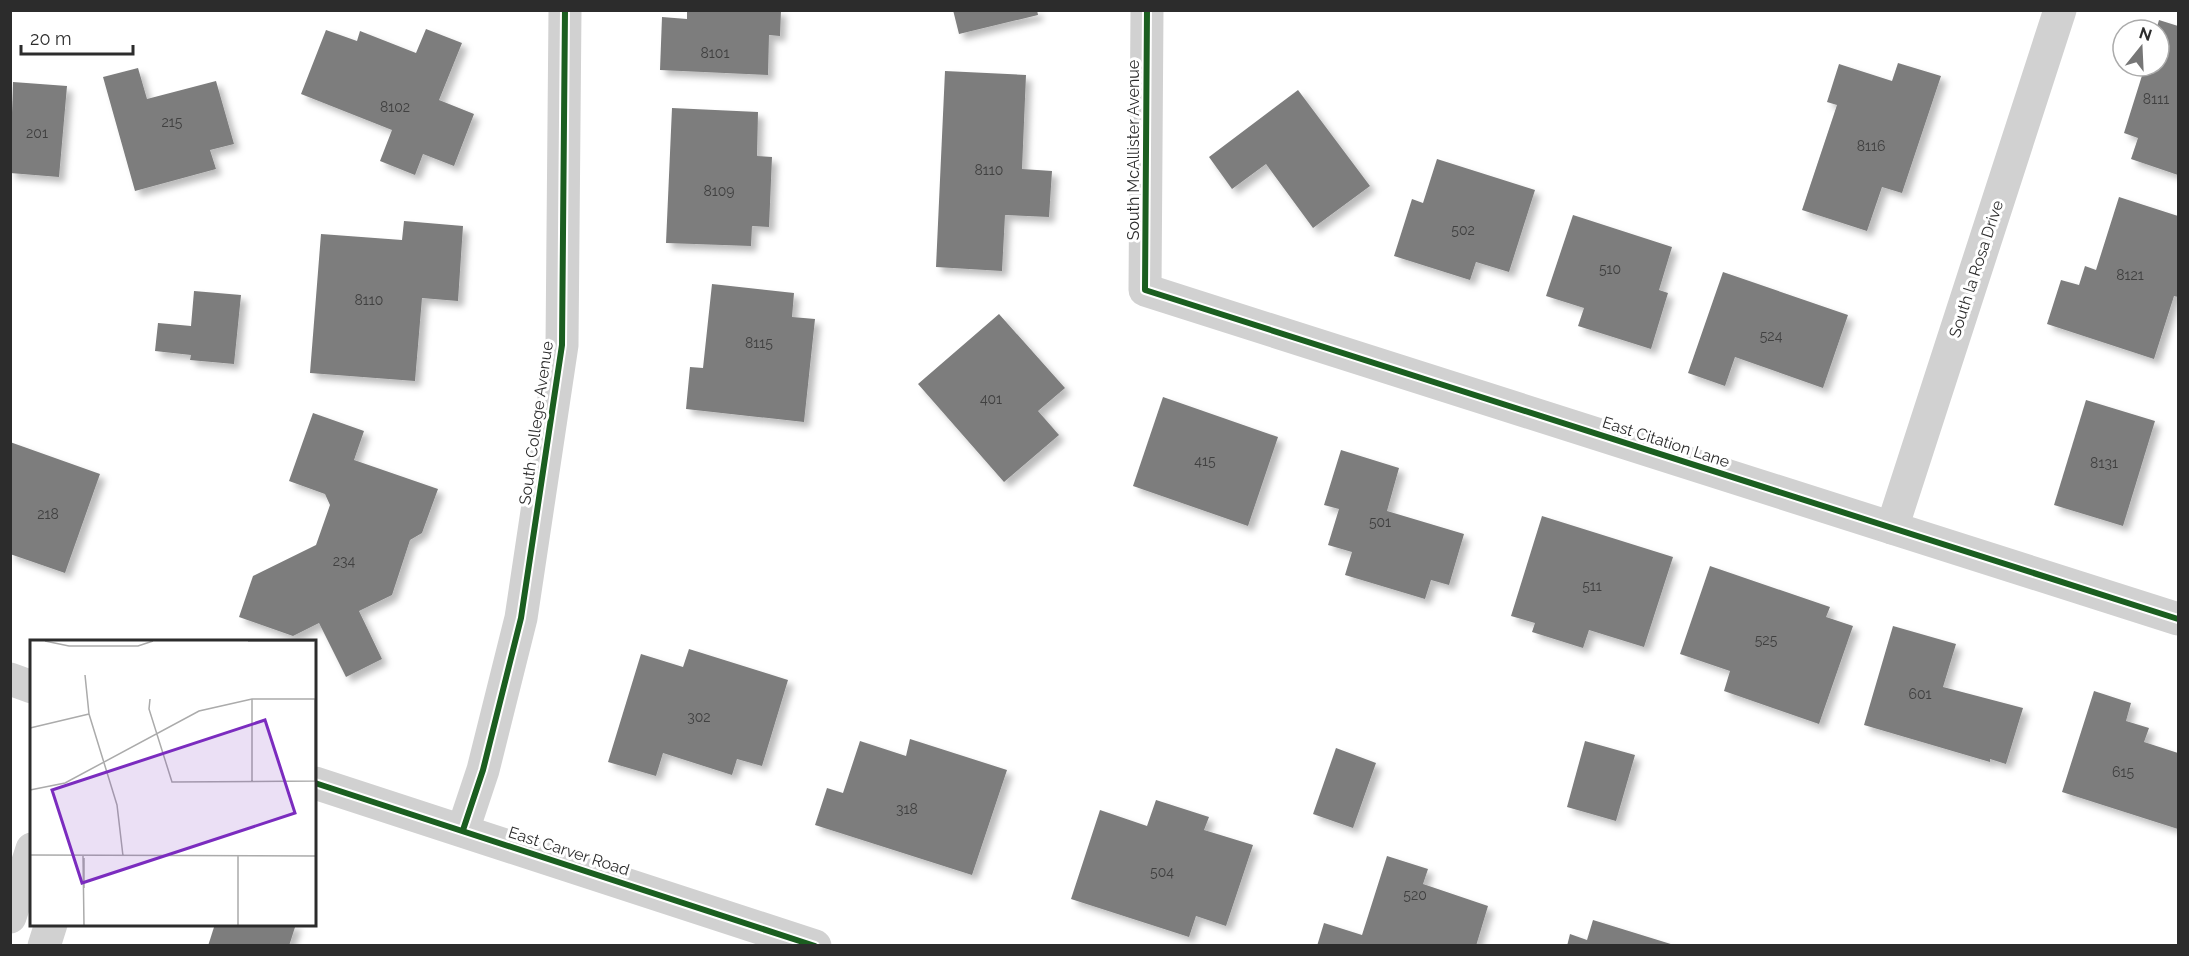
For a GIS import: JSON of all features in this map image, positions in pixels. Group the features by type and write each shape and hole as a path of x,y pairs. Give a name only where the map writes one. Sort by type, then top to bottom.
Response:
{"street":[{"name":"South College Avenue","path":"463,830 483,770 521,618 562,345 565,10"},
{"name":"South McAllister Avenue","path":"1145,290 1147,10"},
{"name":"South la Rosa Drive","path":"1892,528 2060,10"},
{"name":"East Citation Lane","path":"1145,290 2178,619"},
{"path":"10,679 30,686"},
{"name":"East Carver Road","path":"316,783 815,945"},
{"path":"10,916 30,855"},
{"path":"44,945 50,926"}],"building":[{"path":"687,10 781,10 780,36 769,35 768,75 660,70 662,17 687,19"},
{"path":"953,10 1037,10 1038,15 959,34"},
{"path":"2171,24 2178,26 2178,175 2131,159 2138,138 2124,133 2141,78 2171,78"},
{"path":"426,29 462,43 439,100 474,114 454,166 423,154 415,175 380,161 392,130 301,94 326,30 357,41 360,31 416,53"},
{"path":"1898,63 1941,76 1902,193 1882,187 1867,231 1802,210 1837,105 1827,102 1839,64 1892,81"},
{"path":"138,68 147,99 216,81 234,144 210,150 216,169 135,191 103,77"},
{"path":"945,71 1026,75 1022,169 1052,171 1049,217 1005,215 1002,271 936,267"},
{"path":"13,82 67,86 59,177 10,173"},
{"path":"1298,90 1370,186 1313,228 1266,164 1232,189 1209,157"},
{"path":"672,108 758,112 757,156 772,157 769,227 752,226 751,246 666,243"},
{"path":"1437,159 1535,190 1509,272 1476,262 1470,280 1394,256 1412,199 1423,203"},
{"path":"2119,197 2178,216 2178,297 2174,296 2154,359 2047,324 2061,280 2079,285 2085,266 2096,270"},
{"path":"1573,215 1672,247 1659,290 1668,293 1651,349 1578,326 1584,308 1546,296"},
{"path":"404,221 463,226 458,301 422,298 415,381 310,373 321,234 402,240"},
{"path":"1723,272 1848,315 1823,388 1735,357 1725,386 1688,373"},
{"path":"712,284 794,293 792,317 815,319 804,422 686,409 690,367 703,368"},
{"path":"194,291 241,295 234,364 190,360 191,355 155,351 158,323 191,326"},
{"path":"999,314 1065,388 1038,411 1059,435 1004,482 918,384"},
{"path":"1163,397 1278,437 1248,526 1133,486"},
{"path":"2086,400 2155,421 2123,526 2054,505"},
{"path":"313,413 364,431 354,460 438,489 422,533 410,540 392,595 359,611 382,659 346,677 319,623 293,636 239,617 253,576 316,545 330,505 325,494 289,481"},
{"path":"10,442 100,474 65,573 10,554"},
{"path":"1341,450 1399,468 1387,511 1464,534 1449,585 1431,580 1425,599 1345,575 1352,552 1328,545 1339,509 1324,505"},
{"path":"1542,516 1673,557 1644,647 1589,630 1583,648 1532,632 1535,623 1511,616"},
{"path":"1710,566 1830,607 1826,617 1853,626 1819,724 1724,691 1730,671 1680,654"},
{"path":"1893,626 1956,644 1943,687 2023,708 2006,764 1990,759 1990,762 1864,725"},
{"path":"689,649 788,680 762,766 737,759 732,775 663,753 656,776 608,762 641,654 683,667"},
{"path":"2094,691 2131,703 2126,721 2149,728 2144,742 2178,753 2178,829 2062,792"},
{"path":"910,739 1007,770 972,875 815,825 827,788 843,793 860,741 906,756"},
{"path":"1585,741 1635,755 1616,821 1567,807"},
{"path":"1336,748 1376,763 1353,828 1313,814"},
{"path":"1156,800 1209,817 1204,830 1253,845 1226,926 1196,916 1189,937 1071,899 1100,810 1147,826"},
{"path":"1387,856 1428,869 1423,884 1488,906 1476,946 1317,946 1324,923 1362,935"},
{"path":"1593,920 1674,946 1567,946 1570,934 1587,940"},
{"path":"214,926 295,926 289,946 208,946"}],"cycle path":[{"path":"463,830 483,770 521,618 562,345 565,10"},
{"path":"1147,10 1145,290 2178,619"},
{"path":"316,783 815,946"}]}
